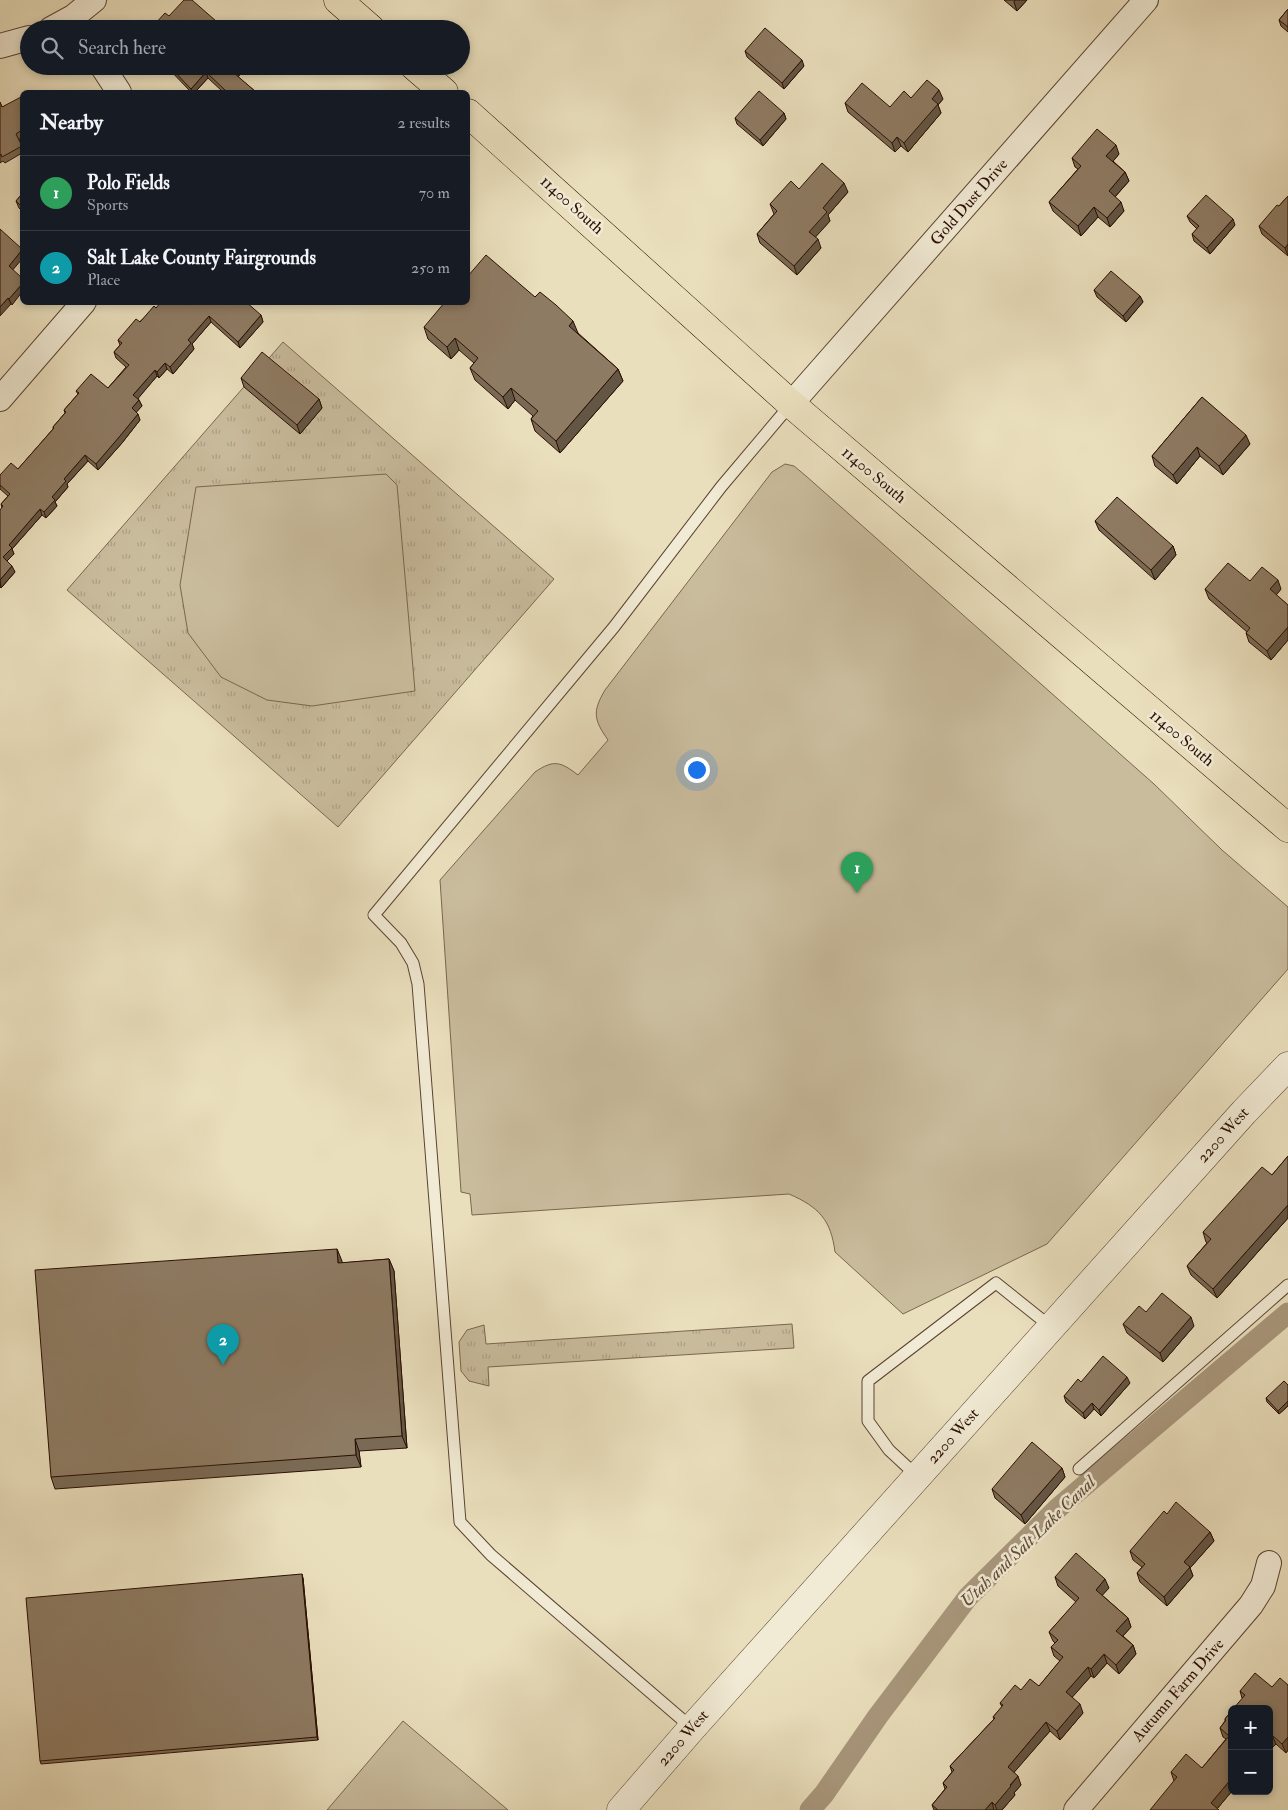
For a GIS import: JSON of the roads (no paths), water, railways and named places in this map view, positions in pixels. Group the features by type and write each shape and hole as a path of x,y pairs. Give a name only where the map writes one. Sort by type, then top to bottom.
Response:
{"main road":[{"path":"338,0 361,20"},
{"path":"424,75 442,90"},
{"name":"11400 South","path":"470,115 792,404 1288,828"}],"street":[{"path":"78,20 94,0"},
{"name":"Gold Dust Drive","path":"792,404 1146,0"},
{"path":"0,46 20,40"},
{"path":"108,75 118,90"},
{"path":"0,399 81,305"},
{"name":"2200 West","path":"621,1810 917,1476 1244,1112 1288,1066"},
{"name":"Autumn Farm Drive","path":"1076,1810 1251,1605 1263,1586 1269,1563"}],"lane":[{"path":"692,1728 491,1555 460,1522 418,984 413,963 401,943 374,914 614,627 721,487 792,404"},
{"path":"917,1476 889,1450 868,1421 868,1380 996,1283 1051,1327"},
{"path":"1079,1468 1288,1285"}],"waterway":[{"name":"Utah and Salt Lake Canal","path":"810,1810 824,1794 878,1716 968,1597 1058,1508 1288,1313"}],"place":[{"name":"Polo Fields","path":"857,893"},
{"name":"Salt Lake County Fairgrounds","path":"223,1365"}]}
